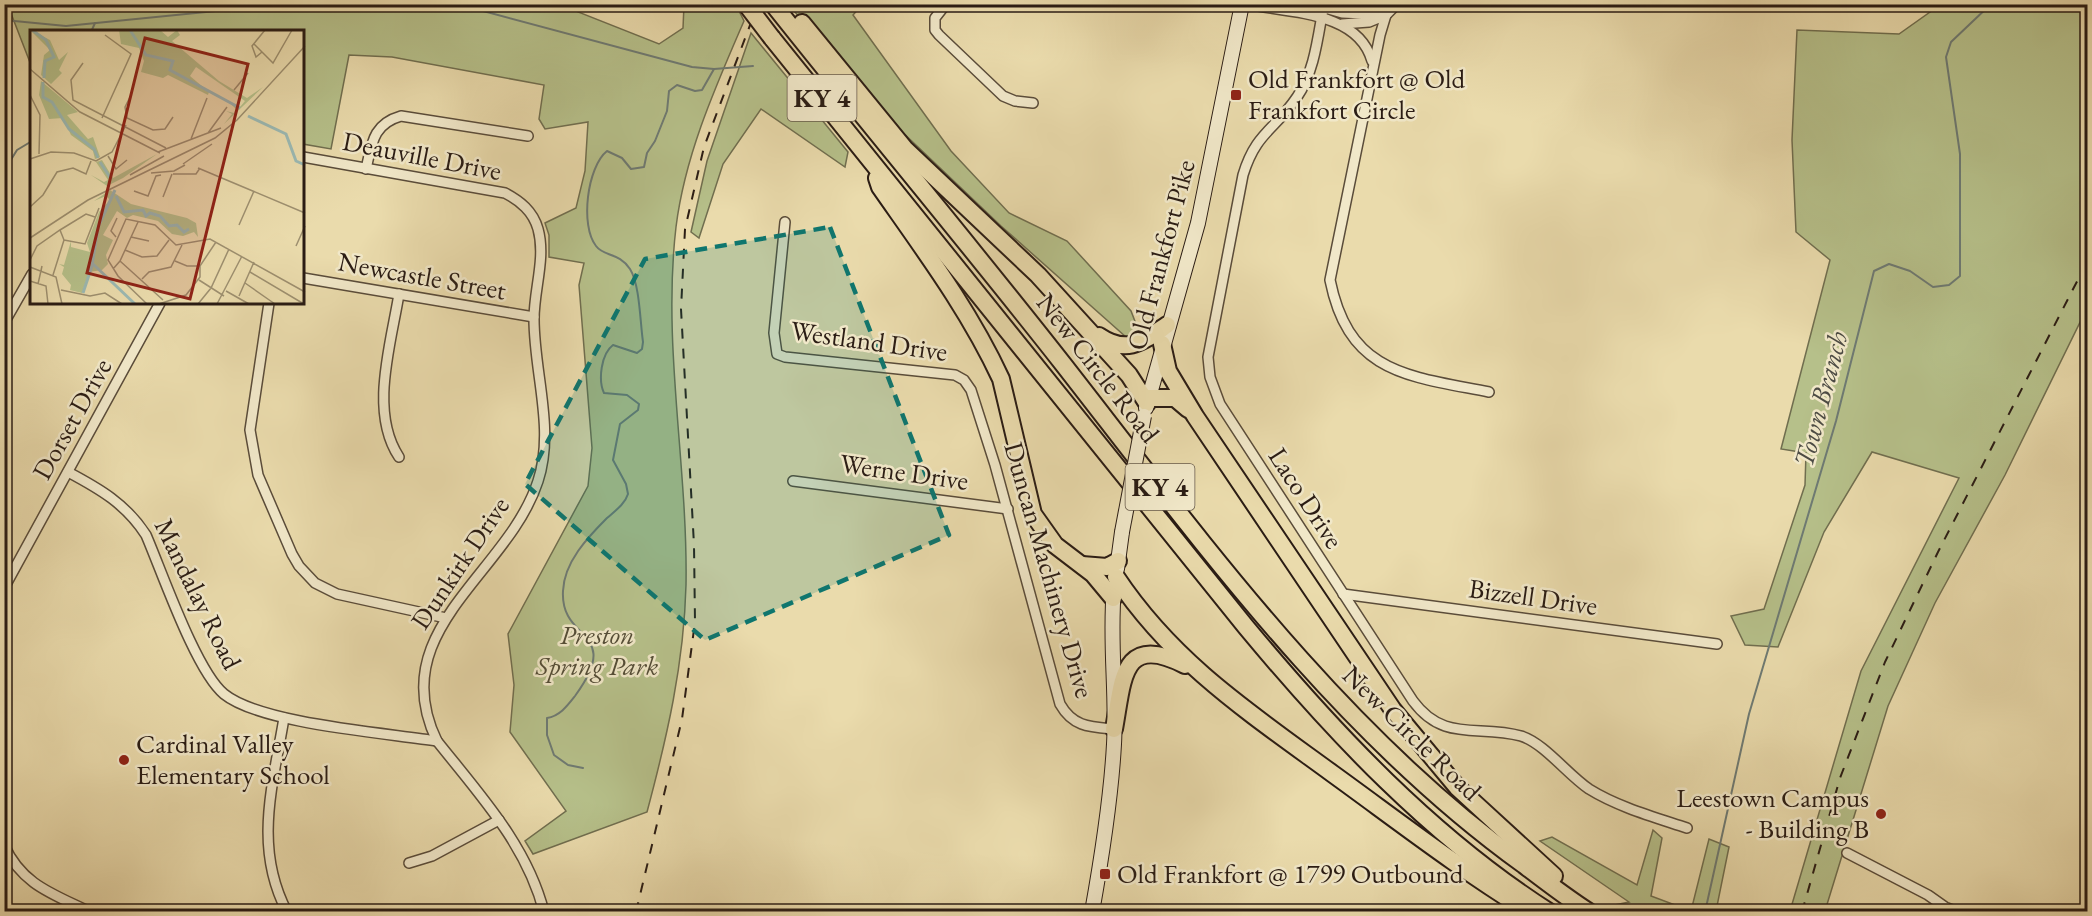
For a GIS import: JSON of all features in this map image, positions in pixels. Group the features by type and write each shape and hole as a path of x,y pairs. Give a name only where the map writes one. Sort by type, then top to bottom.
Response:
{"highway":[{"name":"New Circle Road","path":"746,4 1246,627 1318,712 1409,801 1502,879 1549,912"},
{"name":"New Circle Road","path":"777,9 1019,308 1223,566 1327,687 1394,757 1476,830 1585,909"},
{"path":"777,9 796,16 905,149 1038,275 1090,330 1130,375 1146,406 1175,398 1195,416"},
{"path":"872,159 880,188 962,305 998,371 1010,411 1033,514 1055,545 1093,574 1113,598"},
{"path":"1090,330 1109,343 1122,346 1137,344 1167,326"},
{"path":"1162,344 1168,371 1195,416 1400,718 1457,787 1557,878 1585,909"},
{"path":"1081,565 1117,569 1153,626 1236,705 1454,863 1530,912"},
{"path":"1114,729 1125,673 1136,659 1144,654 1158,653 1197,669"}],"main road":[{"name":"Old Frankfort Pike","path":"1092,912 1110,798 1114,729 1111,635 1113,598 1122,531 1146,406 1198,223 1244,4"}],"street":[{"path":"946,4 935,18 935,30 939,35 998,92 1015,101 1033,103"},
{"path":"1244,4 1339,23 1369,22 1386,15 1397,4"},
{"path":"1311,4 1342,13 1386,15"},
{"name":"Laco Drive","path":"1324,6 1306,81 1297,98 1263,133 1248,157 1208,364 1220,404 1413,701 1430,721 1450,727 1522,737 1579,782 1604,797 1686,828"},
{"path":"1386,15 1373,65 1330,280 1335,304 1342,321 1358,344 1386,367 1407,375 1489,392"},
{"path":"1339,23 1359,35 1368,49 1373,65"},
{"path":"366,169 377,129 391,119 401,116 528,136"},
{"name":"Deauville Drive","path":"304,157 505,193 516,199 531,214 540,242"},
{"name":"Westland Drive","path":"784,222 774,333 777,354 784,357 956,375 964,380 971,390"},
{"name":"Dunkirk Drive","path":"540,242 534,318 544,437 537,484 515,524 446,618 426,659 422,676 424,707 437,741 499,820 531,871 544,912"},
{"path":"4,323 30,278"},
{"name":"Newcastle Street","path":"304,278 534,318"},
{"path":"399,294 384,388 390,444 399,457"},
{"name":"Dorset Drive","path":"4,588 159,304"},
{"path":"269,304 250,430 258,475 292,554 299,566 315,583 337,594 446,618"},
{"name":"Duncan Machinery Drive","path":"971,390 1008,509 1060,704 1075,722 1085,727 1114,729"},
{"name":"Mandalay Road","path":"68,472 116,499 136,520 146,535 202,664 224,693 248,708 284,718 437,741"},
{"name":"Werne Drive","path":"794,481 1008,509"},
{"name":"Bizzell Drive","path":"1343,594 1717,644"},
{"path":"284,718 266,829 271,869 287,912"},
{"path":"409,863 432,856 499,820"},
{"path":"4,844 16,866 28,880 90,912"},
{"path":"1847,854 1958,912"}],"highlighted area":[{"path":"830,227 949,535 705,640 525,484 645,259"}],"green space":[{"name":"Preston Spring Park","path":"4,5 576,5 573,10 659,44 683,28 684,5 736,5 744,21 702,122 686,174 676,227 672,272 672,316 686,540 685,614 673,700 647,812 533,854 525,841 566,811 510,732 514,685 508,634 588,486 592,448 579,285 584,263 549,257 549,235 545,223 576,208 585,171 588,122 545,129 539,119 544,85 392,57 349,55 331,149 304,144 304,30 30,30 30,62 12,16 5,15"},
{"path":"789,5 862,5 853,15 951,151 1009,213 1067,241 1131,311 1141,337 1126,337 1001,226 876,107"},
{"path":"1940,5 2087,5 2087,308 2005,475 1935,603 1888,706 1825,911 1790,911 1861,671 1959,478 1872,452 1824,532 1778,647 1745,645 1731,616 1764,609 1805,485 1806,453 1781,449 1830,260 1796,232 1792,140 1797,30 1899,34"},
{"path":"751,33 848,152 845,167 761,109 723,164 699,238 691,232 707,161"},
{"path":"1653,830 1662,838 1651,896 1691,911 1614,911 1605,907 1629,902 1540,841 1552,837 1637,885"},
{"path":"1709,839 1729,847 1716,911 1691,911"}],"waterway":[{"path":"4,20 66,26 285,4"},
{"path":"457,4 692,67 714,69 753,66"},
{"name":"Town Branch","path":"1705,912 1749,714 1836,421 1874,271 1889,264 1910,271 1933,287 1949,285 1960,276 1960,154 1946,57 1951,42 1991,4"},
{"path":"92,30 95,23"},
{"path":"583,768 568,765 554,755 547,735 547,718 560,713 572,699 588,674 593,659 592,647 570,620 565,608 564,580 578,551 627,498 626,484 613,460 620,424 638,410 639,404 627,395 604,393 601,374 603,361 613,345 637,353 642,349 643,342 638,294 633,276 626,264 596,246 588,225 588,197 595,170 607,151 622,158 631,169 644,167 647,153 655,141 667,111 669,91 677,85 695,91 702,90 714,69"},
{"path":"4,171 17,150 30,142"}],"railway":[{"path":"636,912 682,719 695,622 694,545 681,309 685,229 704,147 758,4"},
{"path":"1802,912 1840,778 1885,662 1938,552 2088,260"}],"place":[{"name":"Old Frankfort @ Old Frankfort Circle","path":"1236,95"},
{"name":"Cardinal Valley Elementary School","path":"124,760"},
{"name":"Leestown Campus - Building B","path":"1881,814"},
{"name":"Old Frankfort @ 1799 Outbound","path":"1105,874"}]}
